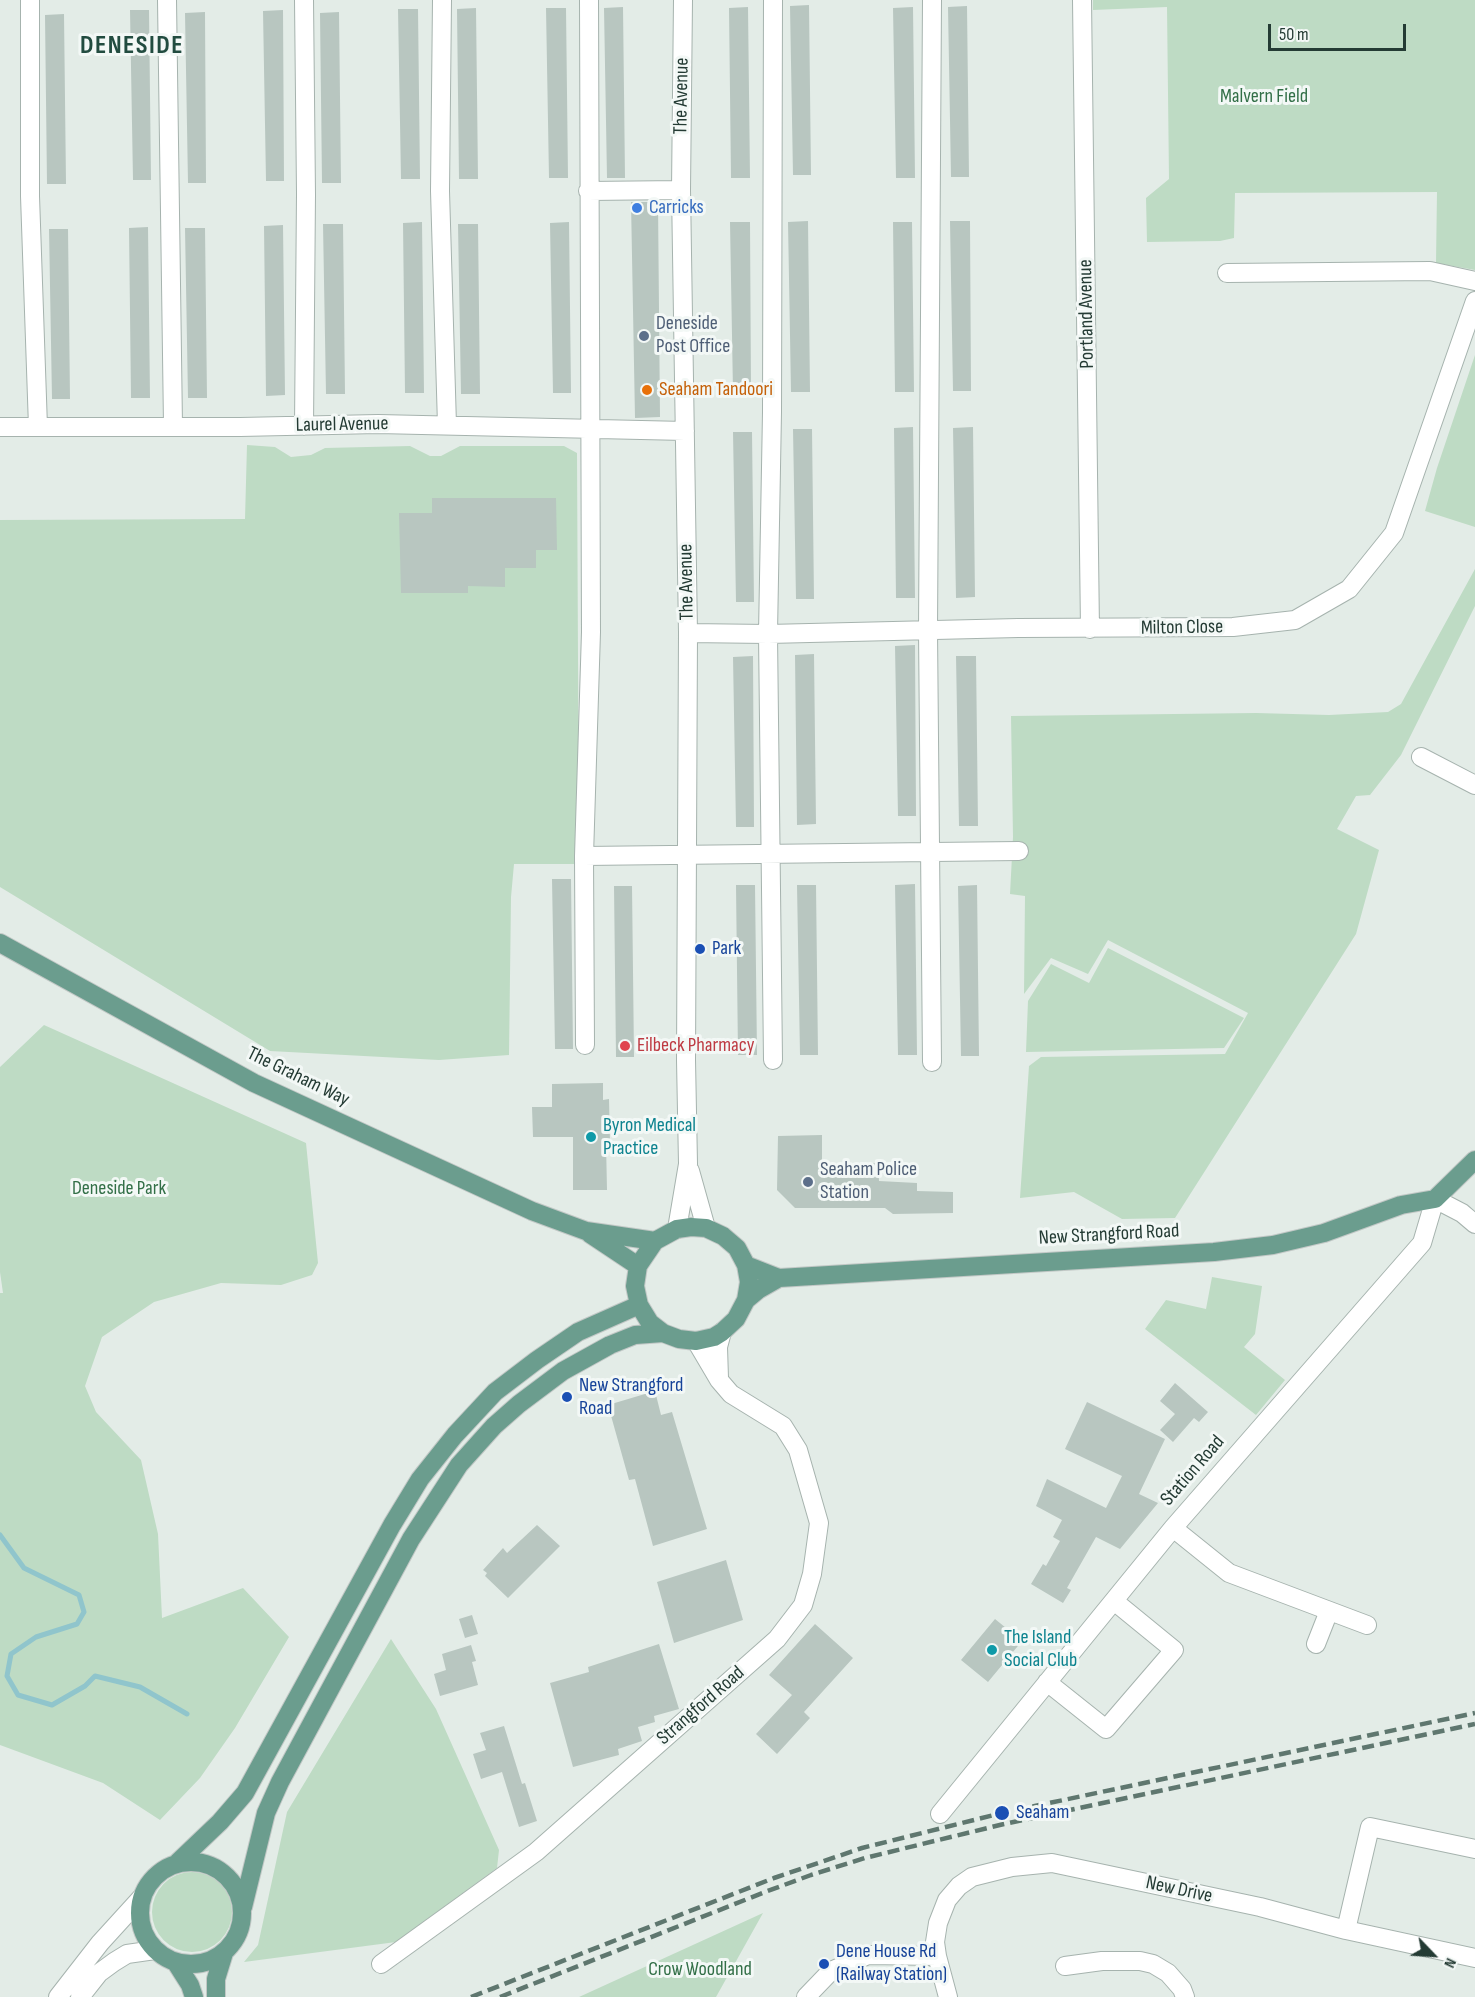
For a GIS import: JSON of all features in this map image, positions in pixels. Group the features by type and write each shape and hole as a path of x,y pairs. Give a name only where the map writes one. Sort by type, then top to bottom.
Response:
{"main road":[{"name":"The Graham Way","path":"0,943 254,1083 531,1211 586,1231 655,1240"},
{"name":"Station Road","path":"1435,1199 1475,1160"},
{"name":"New Strangford Road","path":"746,1265 779,1278 1214,1252 1273,1245 1324,1233 1401,1204 1435,1199"},
{"path":"706,1228 723,1236 737,1248 746,1265 749,1282 746,1300 736,1319 714,1337 696,1341 679,1340 663,1333 650,1323 639,1305 635,1286 638,1266 655,1240 677,1229 706,1228"},
{"name":"The Graham Way","path":"586,1231 638,1266"},
{"name":"New Strangford Road","path":"746,1300 779,1278"},
{"path":"639,1305 578,1332 495,1392 455,1435 420,1479 392,1525 245,1793 220,1822 178,1862 161,1870 148,1882 141,1898 141,1918 145,1935 155,1950 176,1963 193,1965 210,1961 224,1953 236,1940 242,1924 243,1906 266,1813 280,1782 411,1539 459,1465 502,1418 563,1371 610,1345 635,1335 663,1333"},
{"path":"178,1862 195,1861 213,1865 227,1875 238,1890 243,1906"},
{"path":"216,1997 216,1978 224,1953"},
{"path":"176,1963 190,1985 194,1997"}],"street":[{"path":"30,0 30,196 38,427"},
{"path":"166,0 173,426"},
{"path":"304,0 306,206 304,426"},
{"path":"442,0 440,191 447,426"},
{"path":"585,1045 584,856 591,632 589,0"},
{"name":"The Avenue","path":"677,1229 688,1164 686,1060 688,633 681,190 682,0"},
{"path":"773,0 772,412 768,634 773,1060"},
{"path":"932,0 928,630 932,1062"},
{"name":"Portland Avenue","path":"1082,0 1090,629"},
{"path":"588,191 681,190"},
{"path":"1227,273 1430,272 1475,281"},
{"name":"Milton Close","path":"688,633 768,634 1233,627 1295,620 1349,589 1394,533 1475,301"},
{"name":"Laurel Avenue","path":"0,427 378,424 685,431"},
{"path":"1421,758 1475,784"},
{"path":"584,856 1019,851"},
{"name":"The Avenue","path":"688,1164 706,1228"},
{"path":"1435,1199 1462,1213 1475,1224"},
{"name":"Station Road","path":"940,1814 1173,1528 1422,1243 1435,1199"},
{"path":"719,1380 718,1347 722,1332"},
{"name":"Strangford Road","path":"381,1964 536,1852 777,1639 803,1605 812,1574 819,1524 798,1450 783,1426 731,1394 719,1380 696,1341"},
{"path":"1173,1528 1229,1573 1367,1625"},
{"path":"1047,1682 1106,1729 1174,1650 1114,1601"},
{"path":"1316,1644 1329,1611"},
{"path":"1346,1930 1370,1827 1475,1849"},
{"name":"New Drive","path":"948,1997 936,1956 935,1942 938,1923 947,1900 959,1886 972,1877 1012,1867 1052,1863 1260,1907 1346,1930 1475,1958"},
{"path":"58,1997 100,1943 141,1898"},
{"path":"80,1997 99,1973 114,1962 127,1954 155,1950"},
{"path":"807,1997 831,1971 868,1955 936,1956"},
{"path":"1065,1966 1102,1960 1140,1961 1153,1964 1168,1972 1182,1989 1185,1997"}],"green space":[{"name":"Malvern Field","path":"1093,0 1475,0 1475,270 1436,263 1437,192 1235,193 1234,238 1220,241 1147,242 1146,198 1169,179 1167,7 1093,10"},
{"path":"1475,355 1475,527 1425,511"},
{"path":"247,445 275,447 291,457 311,455 325,448 410,446 430,456 441,456 460,446 564,446 577,453 579,864 514,864 511,897 509,1055 439,1060 270,1051 0,887 0,520 245,519"},
{"path":"1475,569 1475,606 1401,755 1370,795 1356,796 1337,829 1379,850 1356,934 1175,1218 1122,1219 1074,1192 1020,1198 1029,1066 1041,1057 1225,1054 1248,1013 1108,940 1088,974 1051,958 1024,994 1025,896 1010,894 1013,837 1011,716 1256,713 1329,715 1388,712 1401,704"},
{"path":"1108,948 1244,1018 1224,1048 1026,1052 1028,1001 1051,964 1089,983"},
{"name":"Deneside Park","path":"44,1025 306,1143 318,1263 312,1275 281,1285 221,1283 154,1302 102,1337 85,1386 96,1412 141,1460 158,1534 162,1618 243,1588 289,1637 235,1728 200,1778 160,1820 103,1783 0,1745 0,1293 3,1293 0,1272 0,1067"},
{"path":"1212,1277 1262,1286 1255,1334 1244,1347 1285,1380 1256,1415 1145,1329 1166,1300 1206,1309"},
{"path":"391,1639 436,1709 499,1850 497,1868 396,1942 244,1962 258,1945 287,1812"},
{"path":"192,1872 207,1875 220,1884 229,1897 232,1912 229,1927 220,1940 207,1949 192,1952 177,1949 164,1940 155,1927 152,1912 155,1897 164,1884 177,1875"},
{"name":"Crow Woodland","path":"763,1913 716,1997 579,1997"}],"building":[{"path":"809,5 811,175 793,175 790,6"},
{"path":"967,6 969,177 951,177 948,7"},
{"path":"623,7 625,178 607,178 604,8"},
{"path":"748,7 750,178 731,178 729,8"},
{"path":"913,7 915,178 896,178 893,8"},
{"path":"476,8 478,179 459,179 457,9"},
{"path":"546,8 566,8 568,178 549,178"},
{"path":"398,9 418,9 420,179 401,179"},
{"path":"130,10 149,10 151,180 133,180"},
{"path":"283,10 284,181 266,181 263,11"},
{"path":"205,12 206,183 188,183 185,13"},
{"path":"339,12 341,183 322,183 320,13"},
{"path":"64,14 66,184 47,184 45,15"},
{"path":"631,202 658,202 660,417 635,418"},
{"path":"808,221 810,392 791,392 788,222"},
{"path":"950,221 970,221 971,391 953,391"},
{"path":"422,222 424,393 405,393 403,223"},
{"path":"569,222 571,393 553,393 550,223"},
{"path":"730,222 750,222 751,392 733,392"},
{"path":"893,222 912,222 914,392 895,392"},
{"path":"323,224 343,224 345,394 326,394"},
{"path":"458,224 478,224 480,394 461,394"},
{"path":"283,225 285,395 266,396 264,226"},
{"path":"148,227 150,398 131,398 129,228"},
{"path":"185,228 205,228 207,398 188,398"},
{"path":"49,229 68,229 70,399 52,399"},
{"path":"913,427 915,598 896,598 894,428"},
{"path":"973,427 975,597 956,598 953,428"},
{"path":"793,429 812,429 814,599 796,599"},
{"path":"733,432 752,432 754,602 736,602"},
{"path":"432,498 556,498 557,550 536,550 536,568 505,568 505,587 468,586 468,593 401,593 399,513 432,513"},
{"path":"915,645 916,816 898,816 895,646"},
{"path":"814,654 816,824 797,825 795,655"},
{"path":"753,656 754,827 736,827 733,657"},
{"path":"956,656 976,656 978,826 959,826"},
{"path":"552,879 571,879 573,1049 555,1049"},
{"path":"915,884 917,1055 898,1055 895,885"},
{"path":"736,885 755,885 757,1055 738,1055"},
{"path":"797,885 816,885 818,1055 800,1055"},
{"path":"977,885 979,1056 961,1056 958,886"},
{"path":"614,886 632,886 634,1057 616,1057"},
{"name":"Byron Medical Practice","path":"603,1083 603,1100 609,1099 610,1142 606,1142 607,1190 573,1190 573,1137 533,1137 532,1107 552,1107 552,1084"},
{"path":"822,1135 822,1163 878,1163 879,1181 917,1183 917,1191 953,1192 953,1213 893,1214 885,1208 795,1208 777,1190 778,1136"},
{"path":"1175,1383 1208,1412 1199,1422 1194,1418 1173,1442 1160,1430 1175,1414 1160,1401"},
{"path":"655,1391 661,1415 672,1412 707,1529 653,1546 635,1479 629,1480 608,1405"},
{"path":"1087,1402 1165,1439 1139,1494 1158,1503 1120,1549 1096,1537 1067,1588 1071,1590 1063,1603 1031,1584 1043,1564 1046,1566 1060,1541 1053,1537 1062,1520 1036,1506 1047,1479 1106,1508 1122,1476 1065,1449"},
{"path":"537,1525 560,1546 508,1598 485,1576 487,1573 483,1570 503,1548 507,1553"},
{"path":"726,1560 743,1620 674,1643 657,1582"},
{"path":"472,1615 478,1634 465,1638 459,1619"},
{"name":"The Island Social Club","path":"995,1619 1022,1641 988,1682 961,1660"},
{"path":"815,1624 853,1658 804,1712 810,1718 777,1754 756,1734 792,1695 769,1675"},
{"path":"659,1644 679,1709 654,1716 655,1722 638,1727 642,1741 618,1749 619,1755 573,1767 550,1683 589,1672 588,1667"},
{"path":"471,1645 476,1661 472,1662 478,1685 440,1696 434,1674 446,1670 442,1654"},
{"path":"504,1726 522,1784 525,1783 537,1821 519,1827 502,1772 481,1779 473,1754 486,1750 480,1733"}],"waterway":[{"path":"0,1535 24,1568 79,1595 84,1612 77,1624 36,1637 11,1654 7,1676 18,1695 52,1705 85,1686 95,1676 140,1687 187,1714"}],"railway":[{"path":"471,1997 774,1878 862,1848 1002,1813 1475,1713"},
{"path":"500,1997 765,1892 865,1858 1004,1824 1475,1724"}],"place":[{"name":"Carricks","path":"637,208"},
{"name":"Deneside Post Office","path":"644,336"},
{"name":"Seaham Tandoori","path":"647,390"},
{"name":"Park","path":"700,949"},
{"name":"Eilbeck Pharmacy","path":"625,1046"},
{"name":"Byron Medical Practice","path":"591,1137"},
{"name":"Seaham Police Station","path":"808,1182"},
{"name":"New Strangford Road","path":"567,1397"},
{"name":"The Island Social Club","path":"992,1650"},
{"name":"Seaham","path":"1002,1813"},
{"name":"Dene House Rd (Railway Station)","path":"824,1964"}],"district":[{"name":"DENESIDE","path":"132,46"}]}
